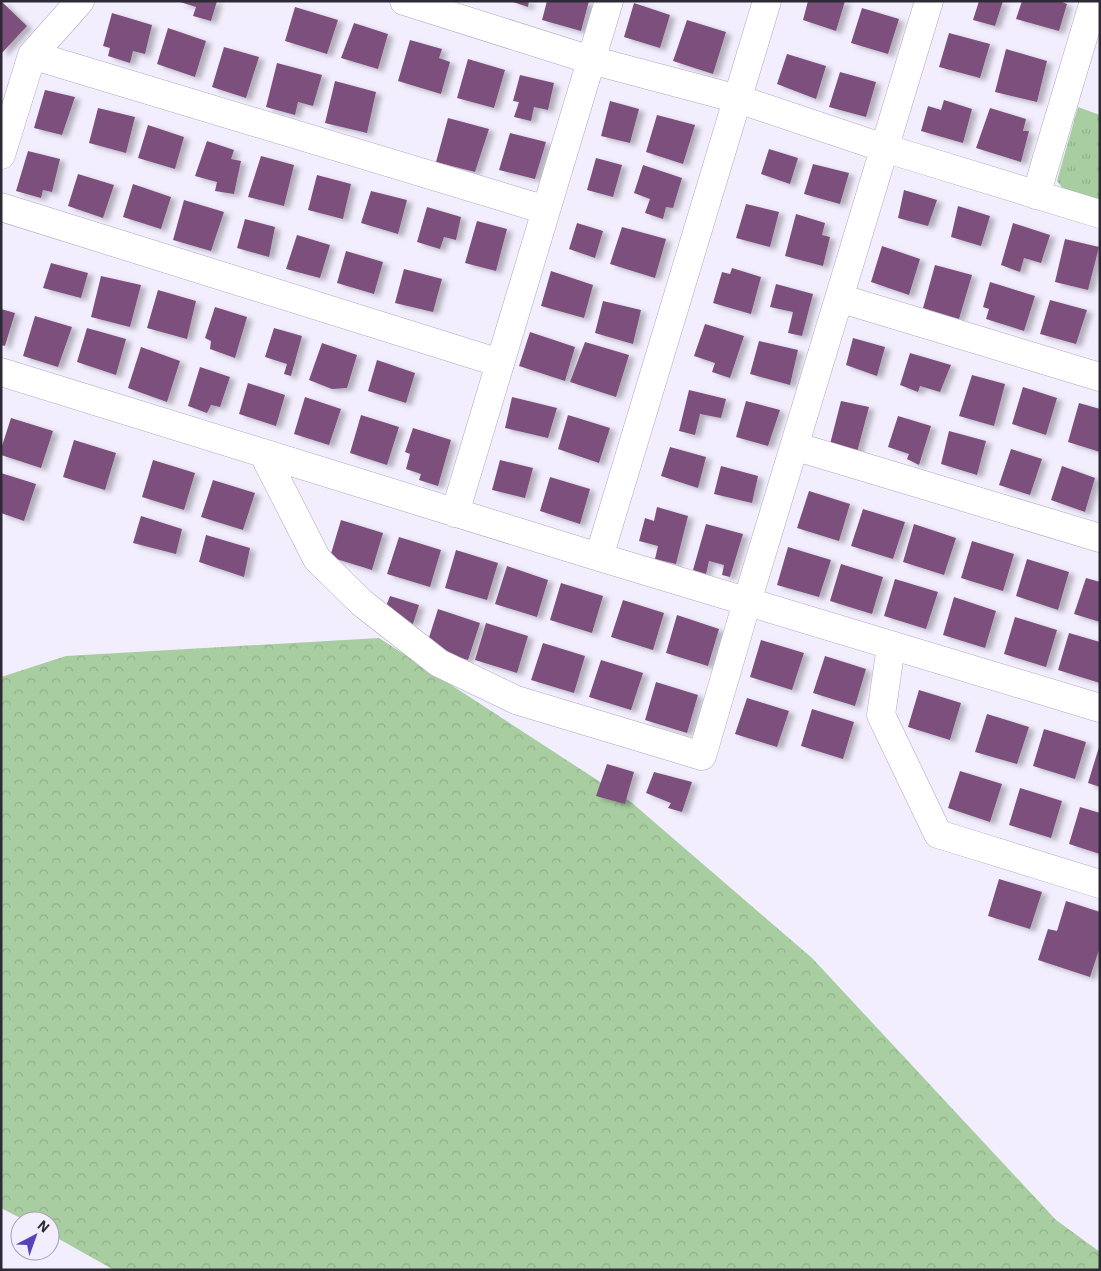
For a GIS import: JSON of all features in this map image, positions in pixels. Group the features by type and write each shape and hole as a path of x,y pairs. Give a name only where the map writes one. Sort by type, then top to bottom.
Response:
{"street":[{"path":"1,155 32,55 80,1"},
{"path":"404,1 591,60 738,99 884,148 1100,214"},
{"path":"455,513 609,1"},
{"path":"598,558 768,1"},
{"path":"263,453 318,559 362,603 439,663 516,700 702,756 929,1"},
{"path":"1036,195 1094,1"},
{"path":"32,55 546,210"},
{"path":"1,207 500,363"},
{"path":"839,298 1100,377"},
{"path":"1,372 598,558 1100,708"},
{"path":"794,446 1100,538"},
{"path":"891,646 881,715 938,834 1100,884"}],"green space":[{"path":"1078,107 1100,115 1100,204 1067,194 1057,181"},
{"path":"379,638 631,802 812,958 1056,1220 1100,1252 1100,1270 114,1270 60,1240 60,1211 10,1211 10,1213 1,1208 1,677 66,656"}],"building":[{"path":"1,1 27,26 1,54"},
{"path":"177,1 217,1 211,21 193,16 196,7"},
{"path":"510,1 529,1 528,7"},
{"path":"547,1 589,1 581,31 542,20"},
{"path":"808,1 845,1 836,31 803,20"},
{"path":"979,1 1003,1 995,26 973,20"},
{"path":"1022,1 1060,1 1067,4 1059,31 1016,19"},
{"path":"634,3 670,15 660,48 624,37"},
{"path":"295,7 338,20 327,54 285,41"},
{"path":"862,8 899,19 888,54 851,43"},
{"path":"112,13 152,25 145,54 133,51 130,63 108,56 110,48 103,46"},
{"path":"687,20 726,32 713,74 673,61"},
{"path":"354,23 388,34 378,69 341,58"},
{"path":"168,28 206,41 195,77 157,64"},
{"path":"949,33 990,44 980,78 939,67"},
{"path":"410,40 442,49 439,58 450,62 441,94 398,81"},
{"path":"224,47 259,57 246,98 212,87"},
{"path":"1006,49 1047,61 1037,102 995,92"},
{"path":"787,54 826,66 816,99 777,84"},
{"path":"468,59 505,70 494,108 457,98"},
{"path":"277,63 322,75 313,106 298,102 295,115 266,107"},
{"path":"840,72 876,82 866,117 829,107"},
{"path":"520,75 554,83 548,110 534,107 531,121 514,117 519,102 513,101"},
{"path":"335,81 376,92 367,133 325,123"},
{"path":"45,90 75,97 62,135 34,128"},
{"path":"944,100 972,109 963,143 921,131 928,106 941,110"},
{"path":"610,101 639,109 630,143 601,136"},
{"path":"98,108 135,117 126,153 89,143"},
{"path":"990,108 1026,119 1023,131 1029,131 1021,162 976,148"},
{"path":"657,115 695,125 683,164 646,152"},
{"path":"448,118 489,129 475,172 436,162"},
{"path":"148,125 184,137 175,169 138,158"},
{"path":"510,133 546,142 535,179 499,170"},
{"path":"207,141 234,150 231,159 241,161 234,194 215,191 217,182 195,176"},
{"path":"769,149 798,158 790,184 761,174"},
{"path":"28,151 60,159 52,192 43,190 41,198 16,191"},
{"path":"261,156 294,165 284,206 248,197"},
{"path":"596,158 622,165 613,197 587,190"},
{"path":"813,164 849,173 840,204 804,194"},
{"path":"643,165 682,178 673,208 666,207 663,219 645,213 650,199 634,193"},
{"path":"78,174 114,185 103,218 68,206"},
{"path":"317,175 351,184 343,219 308,210"},
{"path":"133,184 171,197 161,229 123,217"},
{"path":"904,190 937,200 928,226 898,218"},
{"path":"371,191 407,200 398,234 361,223"},
{"path":"184,200 224,212 211,251 173,240"},
{"path":"746,204 779,212 770,247 736,238"},
{"path":"958,206 990,216 981,246 951,237"},
{"path":"427,207 461,217 456,240 444,237 440,249 417,242"},
{"path":"796,214 825,223 822,235 830,237 823,266 785,256"},
{"path":"245,219 275,227 269,257 237,248"},
{"path":"477,221 507,229 496,271 465,263"},
{"path":"577,223 603,231 595,258 569,249"},
{"path":"1013,223 1050,235 1041,263 1024,258 1020,272 1001,265"},
{"path":"622,227 666,239 655,278 610,264"},
{"path":"297,235 330,245 320,278 286,269"},
{"path":"1065,239 1099,247 1088,290 1055,282"},
{"path":"882,246 920,259 909,295 871,282"},
{"path":"346,251 383,262 374,294 337,283"},
{"path":"51,263 88,273 81,298 43,288"},
{"path":"935,265 972,275 959,319 923,308"},
{"path":"732,268 761,277 751,314 713,303 722,272 730,274"},
{"path":"404,269 442,279 433,312 395,303"},
{"path":"551,271 593,285 584,318 541,306"},
{"path":"101,276 141,285 130,327 91,317"},
{"path":"990,282 1035,296 1024,331 986,319 989,309 983,307"},
{"path":"776,284 813,294 802,336 788,333 793,312 770,307"},
{"path":"158,290 196,301 187,339 147,328"},
{"path":"1050,300 1087,310 1076,344 1040,334"},
{"path":"603,301 641,310 633,344 595,333"},
{"path":"215,307 247,317 235,358 210,349 211,341 205,338"},
{"path":"1,309 15,313 5,346 1,345"},
{"path":"35,316 72,327 58,367 23,356"},
{"path":"705,324 744,336 730,378 712,372 715,363 694,356"},
{"path":"87,328 126,339 116,375 77,362"},
{"path":"274,328 302,336 291,376 284,374 287,364 265,357"},
{"path":"530,332 575,347 565,381 519,366"},
{"path":"853,338 885,347 877,376 846,365"},
{"path":"759,341 798,350 790,385 750,374"},
{"path":"585,342 629,355 616,397 570,382"},
{"path":"322,343 357,355 347,388 332,389 309,380"},
{"path":"141,347 180,361 167,402 128,388"},
{"path":"910,353 951,365 940,392 920,386 918,392 900,385"},
{"path":"377,360 415,373 406,403 368,391"},
{"path":"200,367 230,377 220,407 211,405 207,413 188,406"},
{"path":"972,375 1005,384 994,426 959,416"},
{"path":"248,383 285,395 276,426 239,414"},
{"path":"1023,387 1057,398 1046,435 1012,424"},
{"path":"689,390 726,399 721,418 700,414 695,435 679,431"},
{"path":"305,397 341,409 329,445 294,434"},
{"path":"512,397 557,408 548,438 505,428"},
{"path":"746,401 780,410 768,446 736,437"},
{"path":"841,401 869,407 856,456 829,448"},
{"path":"1079,403 1100,409 1100,452 1068,442"},
{"path":"361,415 399,427 387,465 350,453"},
{"path":"568,415 610,428 599,463 558,449"},
{"path":"898,416 931,426 919,465 907,459 909,454 888,447"},
{"path":"11,418 53,431 41,468 1,455 1,449"},
{"path":"413,428 451,440 438,486 419,480 421,474 406,469 410,454 405,452"},
{"path":"949,431 986,441 977,475 941,464"},
{"path":"74,440 116,453 105,490 63,477"},
{"path":"670,447 706,457 698,488 661,476"},
{"path":"1011,449 1042,459 1030,495 999,485"},
{"path":"153,460 195,473 184,510 142,497"},
{"path":"500,460 533,468 525,498 492,490"},
{"path":"721,466 758,476 752,503 714,494"},
{"path":"1062,466 1095,478 1085,512 1051,500"},
{"path":"1,473 36,484 24,521 1,513"},
{"path":"550,477 590,489 580,524 540,511"},
{"path":"213,480 255,493 243,530 201,517"},
{"path":"809,491 850,504 839,541 797,528"},
{"path":"657,507 688,516 676,564 655,559 658,546 639,541 645,518 654,521"},
{"path":"863,509 905,522 893,559 851,546"},
{"path":"141,516 182,529 176,554 133,543"},
{"path":"341,520 383,533 372,570 330,557"},
{"path":"706,524 743,534 730,577 722,575 724,565 709,561 706,574 693,570"},
{"path":"914,524 956,538 944,575 903,562"},
{"path":"206,535 250,548 244,577 199,562"},
{"path":"399,537 441,550 430,587 387,574"},
{"path":"972,541 1014,554 1003,591 961,578"},
{"path":"788,547 831,560 819,597 777,585"},
{"path":"456,550 498,563 487,600 445,588"},
{"path":"1027,559 1069,572 1058,610 1016,596"},
{"path":"841,564 883,577 872,614 830,601"},
{"path":"507,566 548,580 537,617 495,604"},
{"path":"1086,578 1100,582 1100,622 1074,614"},
{"path":"895,579 938,592 926,629 884,616"},
{"path":"561,583 603,596 592,633 550,620"},
{"path":"390,596 419,605 413,624 383,614"},
{"path":"954,597 996,611 985,648 943,635"},
{"path":"623,600 664,613 653,650 611,637"},
{"path":"438,609 480,623 468,660 426,647"},
{"path":"677,615 719,629 708,666 666,653"},
{"path":"1015,617 1057,630 1046,667 1004,654"},
{"path":"486,623 528,636 517,673 475,660"},
{"path":"1069,633 1100,642 1100,683 1058,670"},
{"path":"761,640 804,653 792,690 750,677"},
{"path":"543,643 585,656 574,693 531,680"},
{"path":"825,656 866,669 855,706 813,693"},
{"path":"601,660 643,673 631,710 589,697"},
{"path":"656,682 698,695 687,733 645,720"},
{"path":"919,690 961,703 950,740 908,727"},
{"path":"747,698 789,711 777,747 735,734"},
{"path":"812,709 854,722 843,759 801,746"},
{"path":"987,714 1029,727 1017,764 975,752"},
{"path":"1044,729 1086,742 1075,779 1033,766"},
{"path":"1100,748 1100,787 1088,783"},
{"path":"607,764 634,772 625,804 596,796"},
{"path":"960,771 1002,784 990,822 948,808"},
{"path":"654,772 692,782 682,812 668,808 671,803 646,793"},
{"path":"1020,788 1062,801 1051,838 1009,825"},
{"path":"1080,807 1100,813 1100,854 1069,844"},
{"path":"999,879 1042,892 1030,929 988,916"},
{"path":"1066,901 1100,912 1100,947 1090,977 1038,960 1048,929 1057,931"}]}
